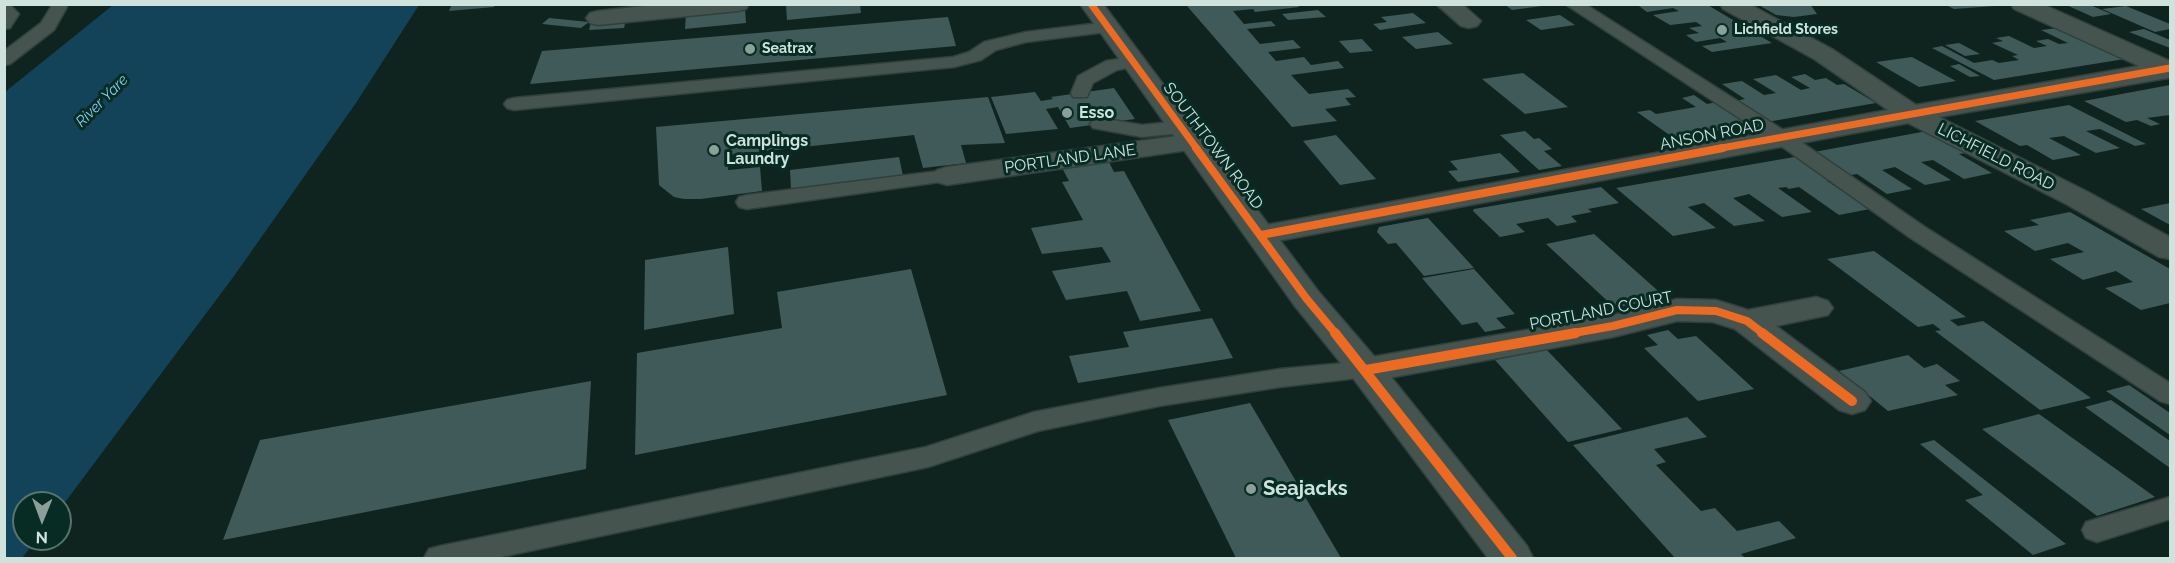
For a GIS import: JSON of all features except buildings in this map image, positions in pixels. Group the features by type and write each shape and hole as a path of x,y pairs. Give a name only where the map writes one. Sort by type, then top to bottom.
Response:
{"street":[{"path":"598,18 738,4"},
{"path":"1447,4 1469,21"},
{"name":"LICHFIELD ROAD","path":"1731,4 1823,54 1910,113 2077,198 2170,250"},
{"path":"2022,4 2169,70"},
{"name":"SOUTHTOWN ROAD","path":"1100,16 1131,62 1187,134 1306,298 1366,370 1512,558"},
{"name":"ANSON ROAD","path":"1261,236 1910,113 2169,70"},
{"name":"PORTLAND LANE","path":"947,176 1187,134"},
{"name":"PORTLAND COURT","path":"1747,321 1816,308"},
{"name":"PORTLAND COURT","path":"1366,370 1613,326 1677,310 1716,311 1747,321 1852,401"}],"lane":[{"path":"4,60 48,26 59,7 57,4"},
{"path":"1572,4 1781,137 1917,232 2170,395"},
{"path":"4,9 11,14 4,24"},
{"path":"514,104 954,62 975,56 990,46 1100,16"},
{"path":"1080,93 1085,80 1112,65 1131,62"},
{"path":"1100,124 1142,131 1187,134"},
{"path":"747,202 947,176"},
{"path":"440,558 927,457 1034,422 1170,395 1280,378 1366,370"},
{"path":"2097,530 2170,508"}],"water":[{"name":"River Yare","path":"113,5 419,5 356,103 234,276 72,493 72,491 12,491 12,551 28,551 22,558 5,558 5,92"}],"cycle path":[{"path":"1091,4 1306,298 1366,370 1512,558"},
{"path":"1261,235 1781,137 2170,68"},
{"path":"1366,370 1613,326 1677,310 1716,311 1747,321 1852,401"}],"place":[{"name":"Lichfield Stores","path":"1722,30"},
{"name":"Seatrax","path":"750,49"},
{"name":"Esso","path":"1067,113"},
{"name":"Camplings Laundry","path":"714,150"},
{"name":"Seajacks","path":"1251,489"}]}
